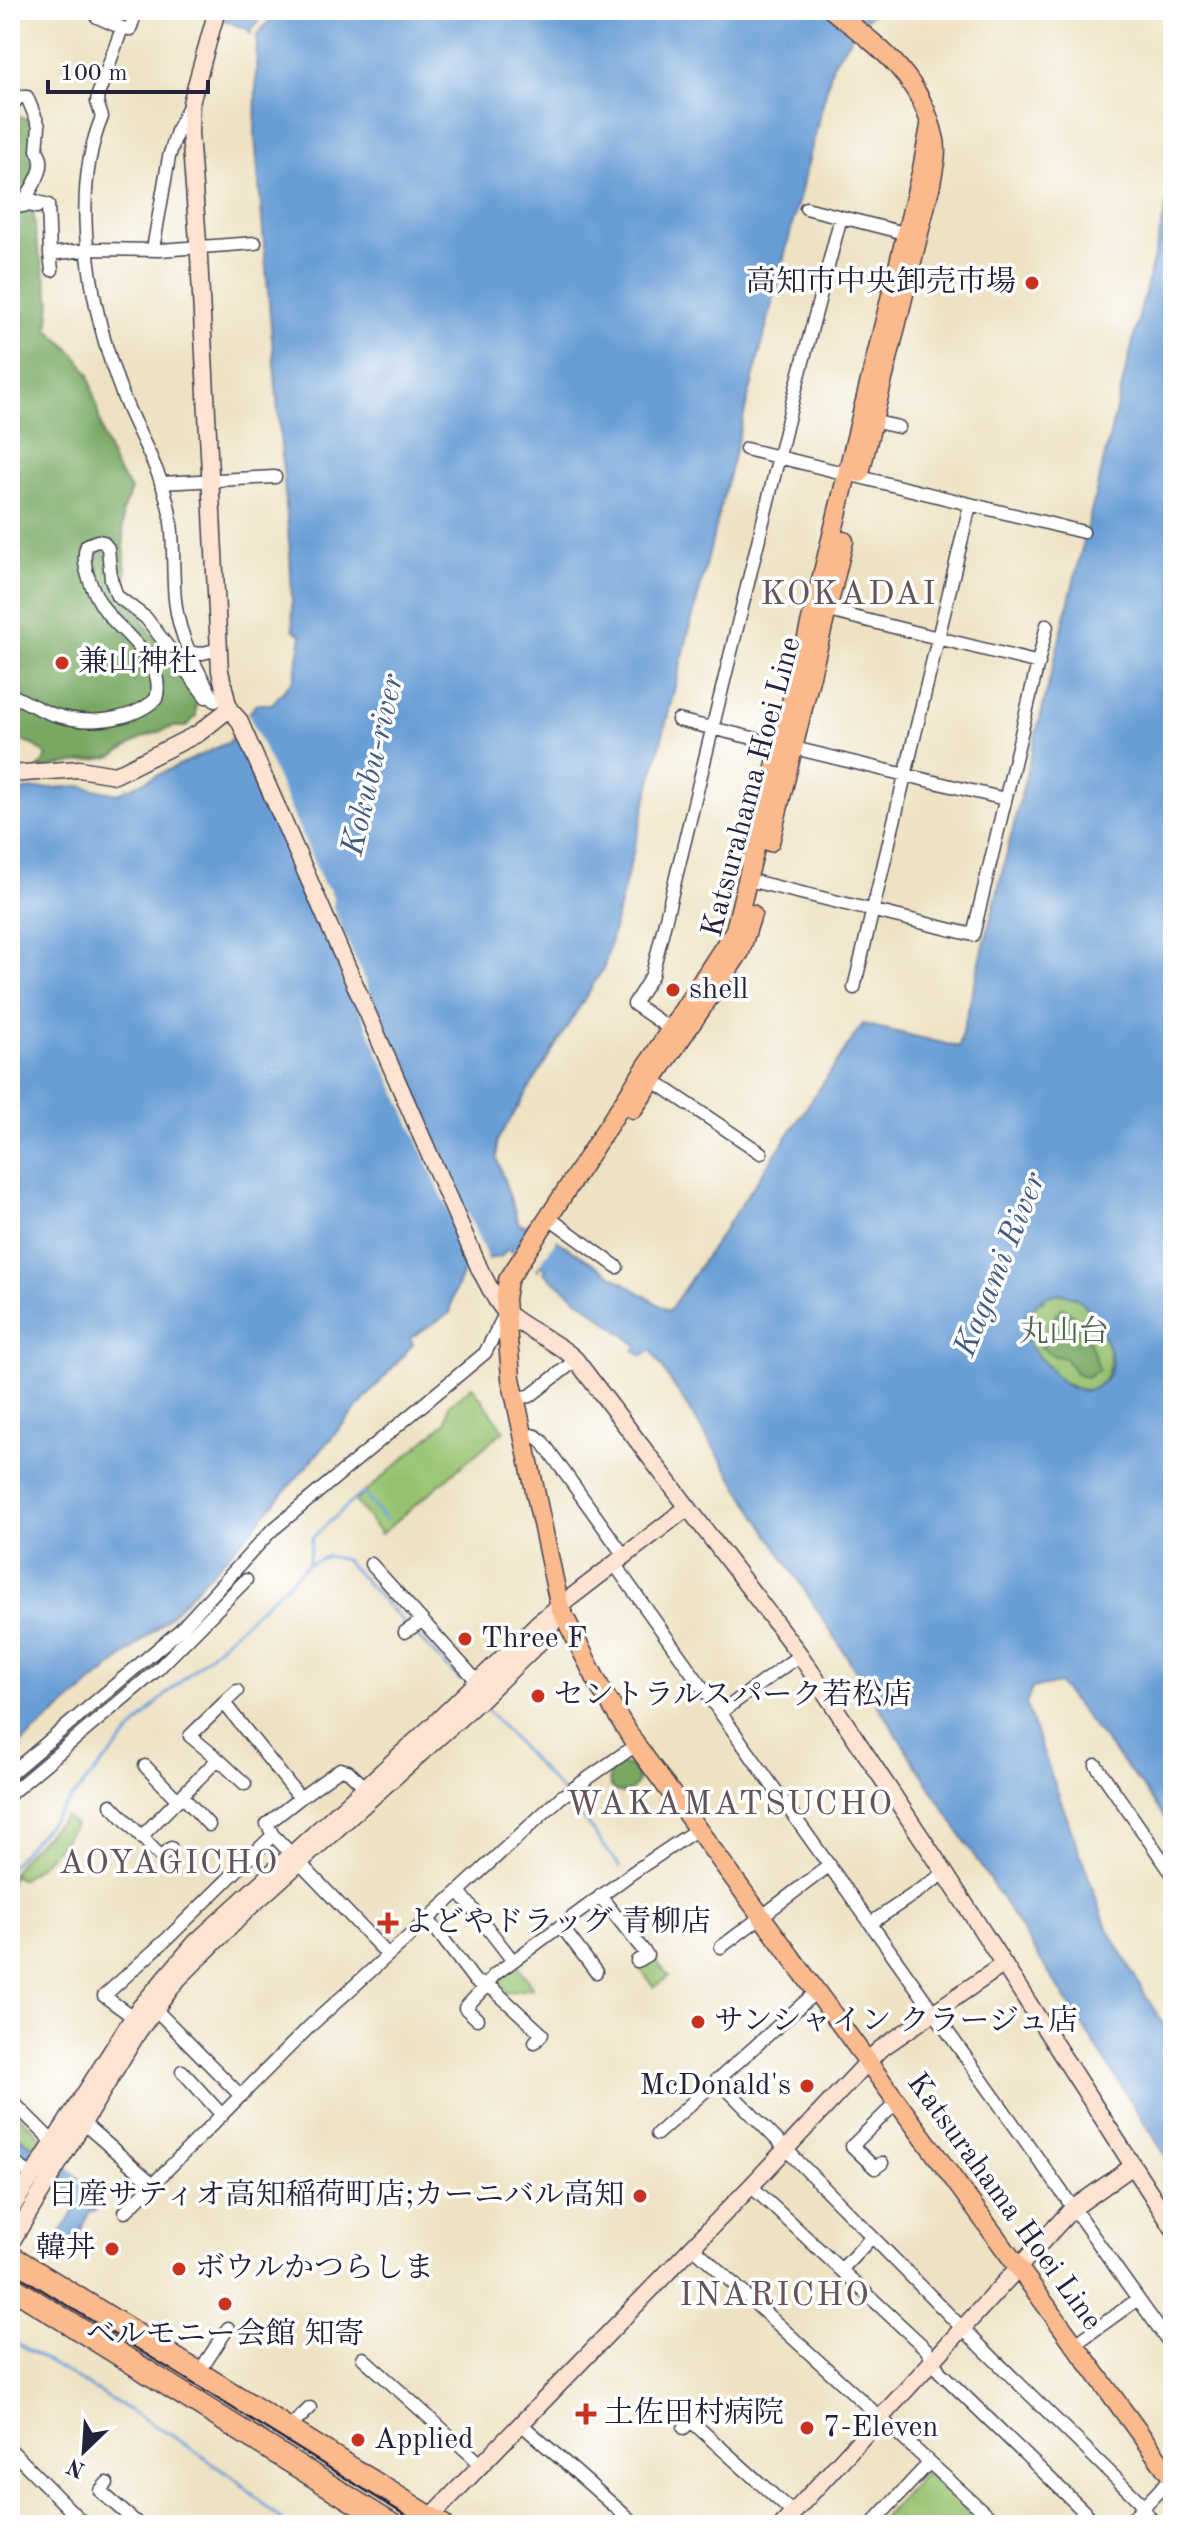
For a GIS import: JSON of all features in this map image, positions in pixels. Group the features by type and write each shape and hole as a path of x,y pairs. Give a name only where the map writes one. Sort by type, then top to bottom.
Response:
{"highway":[{"path":"10,2256 288,2429 432,2523"},
{"path":"10,2286 392,2525"}],"main road":[{"name":"Katsurahama Hoei Line","path":"832,10 879,47 908,77 922,100 930,126 912,235 754,882 728,945 676,1033 523,1263 505,1313 514,1398 560,1608 601,1689 636,1745 1173,2478"}],"street":[{"path":"97,17 130,29 137,10"},
{"path":"153,249 169,157 178,128 191,103 217,10"},
{"path":"122,28 98,95 102,117 93,137 90,159 86,250 101,321 122,394 170,511 175,603 188,652 228,710 481,1272 505,1313 557,1344 576,1360 800,1655 945,1873 1173,2228"},
{"path":"10,108 19,97 24,96 33,108 39,130 37,150 43,165 26,198 48,205 52,270"},
{"path":"191,103 190,133 220,671 228,710"},
{"path":"10,208 28,205 48,210"},
{"path":"806,208 912,235"},
{"path":"676,1033 634,1004 652,975 841,217"},
{"path":"50,254 255,243"},
{"path":"866,420 899,427"},
{"path":"746,449 1083,532"},
{"path":"161,483 275,477"},
{"path":"854,988 970,505"},
{"path":"10,694 52,714 87,719 128,717 156,699 159,687 146,655 111,619 84,563 87,545 97,541 108,548 111,579 117,596 146,618 203,695 228,710"},
{"path":"821,609 1039,663"},
{"path":"754,882 973,935 1047,625"},
{"path":"188,652 199,654 219,649"},
{"path":"10,774 79,769 115,775 199,733 228,710"},
{"path":"678,720 1005,799"},
{"path":"647,1077 761,1153"},
{"path":"548,1225 617,1267"},
{"path":"10,1774 180,1630 270,1532 485,1353 505,1313"},
{"path":"514,1398 530,1396 576,1360"},
{"path":"522,1433 536,1436 542,1441 721,1712 1173,2348"},
{"path":"55,2149 83,2123 154,2008 203,1951 365,1787 539,1622 688,1507"},
{"path":"371,1564 477,1681"},
{"path":"10,1794 158,1669 246,1580"},
{"path":"10,2211 38,2176 133,2017 196,1942 479,1701 546,1636 560,1608"},
{"path":"405,1632 422,1621"},
{"path":"721,1712 800,1655"},
{"path":"237,1691 190,1736 245,1784"},
{"path":"224,1703 300,1798"},
{"path":"125,2212 310,2026 564,1795 636,1745"},
{"path":"141,1837 218,1759"},
{"path":"1096,1765 1173,1875"},
{"path":"145,1766 174,1796 186,1800 209,1825"},
{"path":"365,1787 348,1771 340,1769 267,1824 273,1835 388,1955"},
{"path":"111,1805 161,1857 171,1848"},
{"path":"477,2019 465,2008 494,1975 600,1896 699,1828"},
{"path":"133,2017 104,1996 273,1835"},
{"path":"721,1947 830,1865"},
{"path":"871,1923 945,1873"},
{"path":"459,1891 513,1961"},
{"path":"600,1896 647,1955 637,1961"},
{"path":"428,1919 475,1981 494,1990 542,2034 535,2042"},
{"path":"562,1927 596,1972"},
{"path":"432,2523 481,2464 879,2050 1004,1964"},
{"path":"657,2134 816,1992"},
{"path":"154,2008 241,2096"},
{"path":"182,2071 222,2115"},
{"path":"717,2079 1143,2507 1155,2525"},
{"path":"10,2099 55,2149"},
{"path":"882,2163 875,2168 852,2146 897,2102"},
{"path":"83,2123 153,2184"},
{"path":"10,2160 38,2176"},
{"path":"684,2428 691,2421 787,2519 1072,2209 1133,2166"},
{"path":"10,2244 38,2176"},
{"path":"751,2186 926,2349 940,2372 1098,2525"},
{"path":"841,2270 872,2237"},
{"path":"692,2246 998,2525"},
{"path":"1074,2345 1138,2299"},
{"path":"198,2374 228,2328"},
{"path":"363,2358 481,2464"},
{"path":"288,2429 310,2408"},
{"path":"520,2423 636,2525"},
{"path":"10,2449 81,2524"},
{"path":"871,2525 929,2463"},
{"path":"1126,2525 1173,2478"},
{"path":"107,2483 100,2491 139,2525"}],"green space":[{"path":"12,112 33,122 38,130 33,206 36,239 51,302 48,329 74,353 89,374 104,439 115,467 131,490 122,512 127,593 146,626 196,697 196,716 186,727 173,727 144,737 111,757 38,769 47,756 36,746 10,737"},
{"name":"丸山台","path":"1059,1293 1082,1301 1103,1330 1110,1356 1109,1368 1105,1379 1096,1387 1084,1390 1056,1377 1042,1365 1026,1335 1025,1320 1033,1307 1047,1295"},
{"path":"1062,1308 1082,1325 1099,1369 1086,1377 1075,1372 1065,1358 1041,1347 1050,1322"},
{"path":"472,1386 504,1430 381,1534 355,1501 446,1422 449,1405"},
{"path":"623,1765 633,1769 637,1779 633,1789 623,1793 613,1789 609,1779 613,1769"},
{"path":"65,1816 75,1825 64,1840 29,1874 22,1879 14,1874 10,1882 17,1866 24,1857"},
{"path":"654,1959 669,1976 654,1987 639,1967"},
{"path":"517,1965 533,1988 504,1993 497,1984 498,1978"},
{"path":"10,2105 42,2139 37,2147 10,2132"},
{"path":"923,2475 928,2475 983,2525 877,2525"}],"water":[{"path":"233,10 268,10 251,30 251,35 249,30 227,19 220,19 227,14 231,16"},
{"path":"279,10 874,10 867,19 864,18 833,64 604,967 497,1141 497,1159 519,1224 525,1226 529,1223 669,1311 863,1024 959,1047 1173,179 1173,1830 1145,1790 1059,1684 1032,1688 1026,1705 1106,1925 1173,2038 1173,2167 651,1350 643,1356 634,1351 637,1345 544,1273 546,1269 540,1265 538,1270 509,1250 501,1257 468,1261 454,1293 450,1313 410,1338 413,1344 246,1536 164,1622 10,1753 10,791 80,786 117,794 229,742 256,704 272,704 294,679 302,636 293,629 290,553 255,136 257,35","holes":["1059,1293 1073,1296 1088,1308 1110,1352 1110,1370 1103,1382 1092,1389 1078,1390 1065,1384 1027,1341 1024,1326 1029,1309 1033,1311 1037,1302 1043,1301 1041,1298"]},
{"path":"10,2132 76,2175 93,2198 96,2211 90,2211 80,2232 51,2264 40,2256 44,2255 79,2205 60,2187 10,2153"}],"pier":[{"path":"247,710 323,883 334,899 333,908 404,1071 411,1077 415,1095 490,1264 472,1264 244,748 230,735"},
{"path":"533,1224 557,1239 536,1270 511,1255"}],"waterway":[{"path":"308,1564 312,1538 357,1497 364,1493 385,1520"},
{"path":"10,1867 156,1704 307,1565 327,1556 345,1560 408,1627"},
{"path":"413,1632 460,1680"},
{"path":"487,1710 563,1793"},
{"path":"568,1799 620,1867"},
{"path":"10,2339 174,2437 233,2477 287,2525"}],"tram line":[{"path":"10,2270 422,2525"}],"place":[{"name":"高知市中央卸売市場","path":"1032,283"},
{"name":"兼山神社","path":"62,663"},
{"name":"shell","path":"673,990"},
{"name":"Three F","path":"465,1639"},
{"name":"セントラルスパーク若松店","path":"538,1696"},
{"name":"よどやドラッグ 青柳店","path":"388,1923"},
{"name":"サンシャイン クラージュ店","path":"698,2022"},
{"name":"McDonald's","path":"807,2086"},
{"name":"日産サティオ高知稲荷町店;カーニバル高知","path":"640,2196"},
{"name":"韓丼","path":"112,2249"},
{"name":"ボウルかつらしま","path":"179,2269"},
{"name":"ベルモニー会館 知寄","path":"225,2304"},
{"name":"土佐田村病院","path":"586,2414"},
{"name":"7-Eleven","path":"807,2428"},
{"name":"Applied","path":"358,2440"}],"district":[{"name":"KOKADAI","path":"849,595"},
{"name":"WAKAMATSUCHO","path":"730,1805"},
{"name":"AOYAGICHO","path":"169,1864"},
{"name":"INARICHO","path":"775,2296"}],"water label":[{"name":"Kokubu-river","path":"374,765"},
{"name":"Kagami River","path":"1001,1265"}]}
